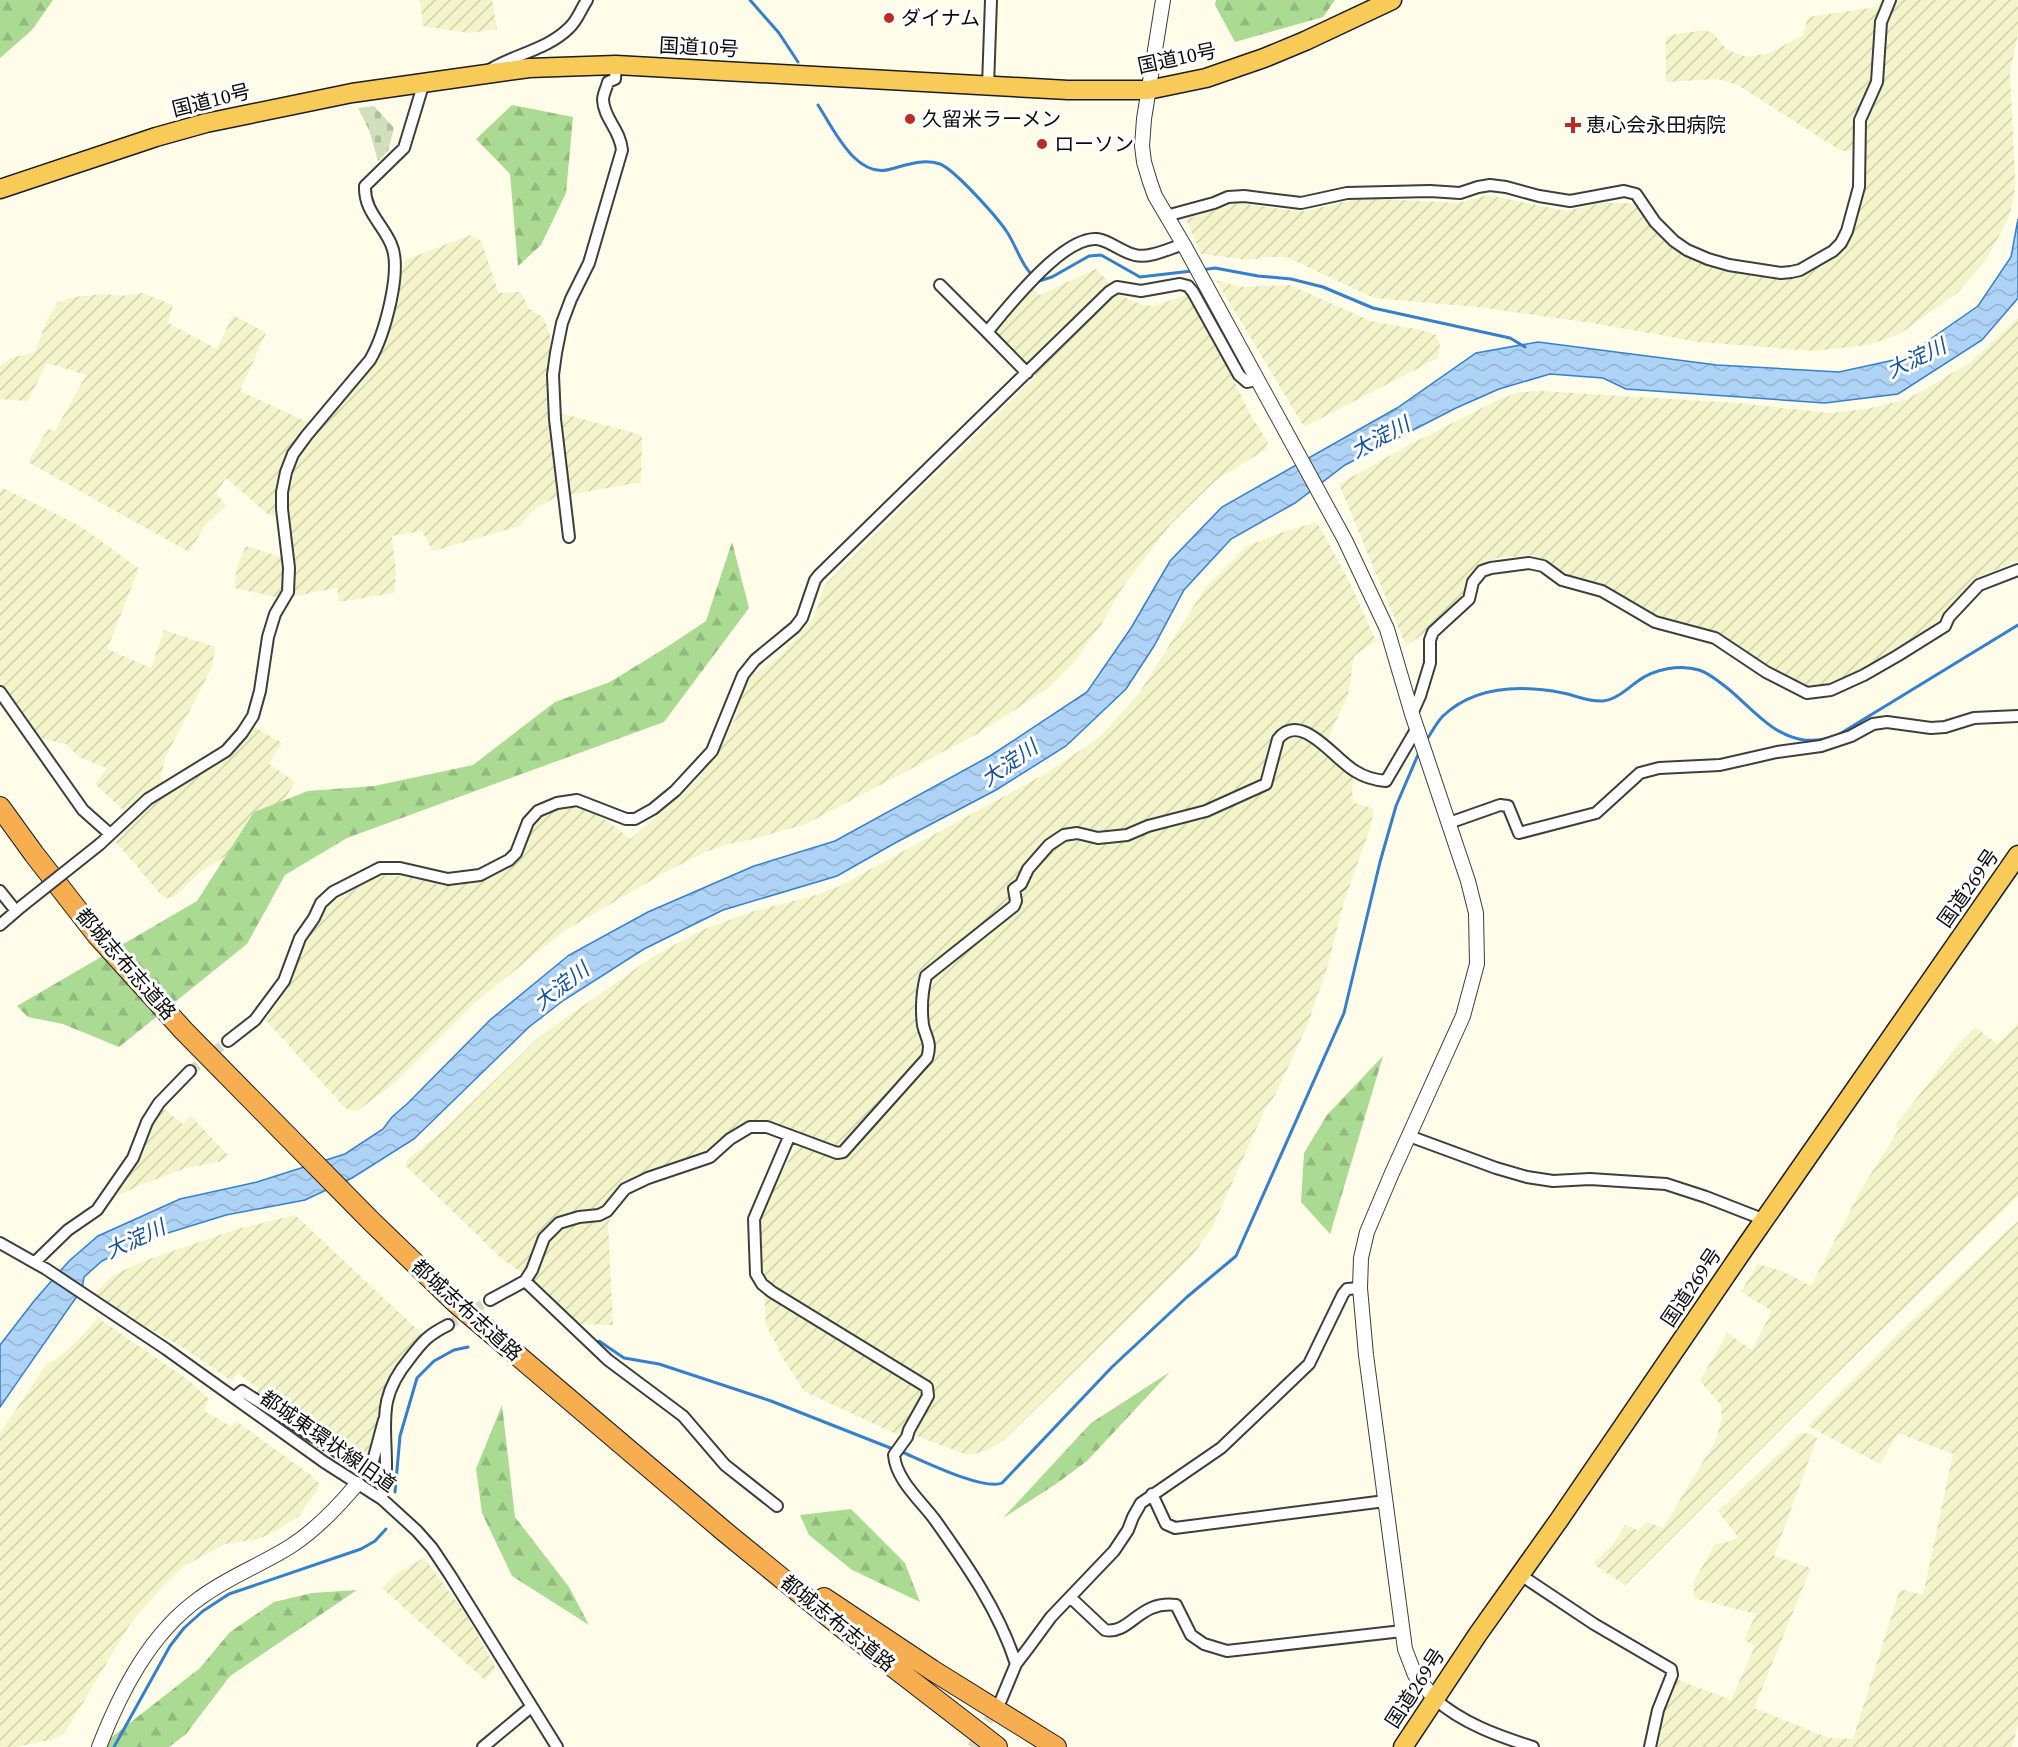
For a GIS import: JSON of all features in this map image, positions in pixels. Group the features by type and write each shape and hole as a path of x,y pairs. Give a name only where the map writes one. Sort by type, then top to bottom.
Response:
{"highway":[{"name":"国道10号","path":"0,189 156,137 206,123 330,97 484,73 565,65 616,65 1068,90 1148,90 1206,78 1264,58 1392,0"},
{"path":"0,800 34,854"},
{"name":"都城志布志道路","path":"0,807 97,934 184,1031 267,1118 456,1303 725,1532 839,1625 997,1747"},
{"path":"0,814 34,854"},
{"name":"国道269号","path":"1403,1747 1519,1574 1602,1458 2018,855"},
{"path":"725,1532 975,1747"},
{"path":"725,1532 880,1636 1056,1747"}],"street":[{"path":"484,73 508,59 550,43 571,27 587,0"},
{"path":"988,86 992,0"},
{"path":"1163,0 1148,90 1142,146 1144,162 1155,196 1322,497 1387,629 1412,714 1468,881 1476,913 1477,964 1463,1016 1367,1232 1361,1258 1360,1288 1366,1355 1385,1501 1402,1631 1409,1664 1421,1684 1449,1711 1489,1731 1533,1747"},
{"path":"1166,216 1228,197 1244,196 1301,203 1347,192 1460,193 1490,185 1570,201 1624,191 1636,194 1654,222 1687,250 1729,265 1781,273 1800,270 1833,251 1841,243 1847,231 1861,176 1860,120 1877,82 1881,22 1890,0"},
{"path":"568,537 558,450 553,375 562,323 571,298 589,263 622,150 621,138 605,111 603,99 609,82 615,79 616,65"},
{"path":"0,925 100,844 148,799 226,752 253,716 260,691 268,637 275,614 288,592 289,568 282,509 282,492 286,472 293,454 370,360 378,347 395,274 394,254 391,244 369,210 365,186 404,148 424,82"},
{"path":"987,332 1043,268 1082,241 1094,239 1104,241 1133,255 1142,256 1184,246"},
{"path":"228,1041 255,1020 284,981 300,938 321,903 333,892 380,868 400,868 448,879 480,875 502,864 516,853 528,822 538,811 557,803 577,800 626,819 635,819 653,809 675,791 712,752 748,668 795,627 802,618 815,580 819,575 1109,292 1117,287 1141,291 1180,284 1188,286 1193,291 1239,375 1247,382 1257,380"},
{"path":"940,285 1027,372"},
{"path":"1412,714 1430,663 1430,640 1433,632 1469,599 1473,582 1482,571 1491,568 1529,563 1544,566 1562,580 1602,591 1655,622 1714,638 1766,672 1807,693 1831,690 1897,656 1945,626 1949,617 1978,585 2018,570"},
{"path":"0,692 83,810 110,834"},
{"path":"1449,823 1500,806 1508,806 1520,833 1596,813 1640,773 1659,768 1720,765 1777,752 1821,746 1851,736 1874,724 1887,722 1931,728 1945,727 1974,718 2018,716"},
{"path":"490,1300 525,1281 532,1270 544,1238 559,1223 608,1212 625,1190 648,1178 710,1157 730,1139 750,1127 767,1127 837,1153 843,1152 927,1058 930,1048 924,1028 922,1008 926,976 1014,906 1016,901 1014,889 1021,884 1028,869 1049,845 1064,835 1077,833 1098,838 1127,835 1148,826 1206,811 1266,784 1278,739 1283,733 1291,730 1312,736 1356,772 1375,780 1386,781 1419,733"},
{"path":"0,891 19,909"},
{"path":"35,1262 68,1230 97,1210 133,1158 147,1122 159,1103 190,1071"},
{"path":"1408,1136 1527,1177 1666,1184 1765,1220"},
{"path":"789,1137 754,1219 756,1274 762,1284 772,1292 927,1387 928,1396 909,1430 908,1437 894,1455 895,1464 902,1478 934,1519 984,1593 1008,1637 1016,1664"},
{"name":"都城東環状線旧道","path":"0,1243 35,1262 85,1295 382,1499 432,1548 556,1747"},
{"path":"525,1281 609,1360 683,1416 725,1465 777,1506"},
{"path":"1001,1700 1016,1664 1051,1617 1114,1551 1128,1530 1141,1503 1221,1448 1309,1364 1342,1294 1347,1289 1360,1288"},
{"path":"382,1499 386,1469 385,1405 397,1373 428,1335 448,1325"},
{"path":"235,1397 242,1391 358,1465 366,1465 373,1461 384,1420"},
{"path":"99,1747 108,1723 140,1664 169,1625 198,1599 220,1584 290,1547 315,1529 357,1484"},
{"path":"1152,1494 1166,1524 1175,1528 1385,1501"},
{"path":"1519,1574 1594,1624 1671,1669 1672,1675 1658,1710 1650,1747"},
{"path":"1070,1597 1105,1630 1112,1632 1148,1608 1168,1604 1176,1605 1191,1635 1204,1644 1227,1652 1402,1631"},
{"path":"483,1747 531,1707"}],"green space":[{"path":"0,0 53,0 32,30 0,58"},
{"path":"420,0 492,0 497,29 469,33 423,26"},
{"path":"1216,0 1335,0 1323,17 1235,42 1215,5"},
{"path":"1881,0 2018,0 2018,34 2010,72 2015,179 2014,198 2008,219 1986,260 1957,293 1898,335 1868,345 1815,351 1699,342 1592,323 1486,308 1374,298 1287,257 1248,260 1201,254 1186,219 1238,203 1306,211 1361,198 1459,203 1488,195 1566,211 1601,203 1629,203 1639,209 1652,229 1673,247 1713,267 1789,278 1805,274 1842,251 1850,238 1860,206 1866,170 1864,150 1841,151 1738,85 1718,79 1666,82 1666,36 1704,30 1713,33 1727,50 1747,57 1770,53 1803,35 1808,17 1877,7"},
{"path":"512,105 573,117 566,193 541,245 518,266 510,174 476,139"},
{"path":"374,106 394,128 388,151 378,161 369,130 358,108"},
{"path":"471,235 481,241 499,293 521,292 528,308 544,318 551,339 549,410 642,435 641,482 556,497 536,508 520,526 433,551 422,531 392,536 396,573 394,593 339,602 337,588 276,597 234,588 237,567 246,546 293,561 286,518 269,515 226,478 216,493 226,506 206,524 189,552 28,462 48,429 55,431 86,375 47,363 28,401 0,399 0,366 11,358 35,352 47,320 58,302 75,297 142,293 173,305 168,323 217,349 233,315 266,333 240,391 318,427 376,362 385,340 405,260"},
{"path":"1096,269 1122,296 1142,305 1154,306 1187,295 1216,343 1250,414 1268,442 1266,449 1215,481 1170,525 1120,591 1101,625 1073,663 1047,689 977,734 806,824 705,852 662,874 564,931 472,1005 393,1084 357,1111 345,1108 266,1020 291,984 303,946 330,903 380,875 404,876 439,884 465,883 491,874 522,850 534,826 542,816 555,809 576,803 599,815 631,839 699,778 722,746 735,719 747,679 780,656 814,617 825,585 1036,376 996,332 1031,288 1040,295"},
{"path":"1216,280 1240,287 1290,285 1371,321 1436,335 1440,344 1438,358 1304,427"},
{"path":"2018,318 2018,561 1974,579 1944,614 1912,643 1827,688 1808,691 1776,679 1723,636 1709,630 1655,618 1595,582 1564,575 1545,560 1533,555 1497,558 1479,567 1466,596 1406,646 1339,484 1409,445 1498,400 1519,392 1541,391 1737,403 1830,413 1866,409 1908,399 1971,362"},
{"path":"3,488 80,526 137,567 138,571 107,649 151,668 164,630 215,647 212,667 166,756 160,778 166,785 195,776 211,768 231,750 246,722 282,743 269,764 295,782 275,814 243,845 200,872 174,897 163,897 116,842 134,820 95,784 107,768 79,757 66,744 40,738 0,682 0,490"},
{"path":"1317,522 1350,583 1376,641 1354,656 1348,695 1323,749 1355,777 1352,784 1353,802 1374,809 1370,828 1343,905 1328,965 1307,1026 1275,1095 1265,1109 1213,1226 1192,1256 1003,1441 986,1451 968,1455 917,1436 900,1436 804,1391 784,1360 766,1325 759,1221 765,1201 804,1134 768,1123 623,1196 608,1223 613,1325 578,1324 540,1285 502,1259 406,1166 407,1160 446,1128 540,1036 654,956 702,930 754,911 838,887 1045,774 1100,737 1140,692 1205,588 1246,547 1280,533"},
{"path":"732,542 749,608 664,722 347,838 285,875 247,944 119,1047 63,1024 28,1017 17,1006 197,901 254,812 308,791 374,786 473,765 555,702 610,682 667,647 706,621"},
{"path":"2018,1023 2018,1196 1625,1585 1593,1564 1615,1542 1625,1525 1638,1530 1647,1522 1663,1528 1715,1442 1722,1419 1721,1405 1700,1381 1727,1333 1752,1350 1772,1311 1741,1292 1758,1264 1782,1271 1811,1286 1862,1188 1899,1129 1895,1126 1957,1046 1975,1027 1997,1044"},
{"path":"1383,1056 1330,1234 1301,1202 1304,1153 1327,1115"},
{"path":"164,1109 183,1124 191,1116 228,1155 221,1161 183,1169 115,1197 139,1162 147,1132"},
{"path":"295,1215 421,1333 421,1340 391,1374 385,1386 370,1460 359,1461 255,1396 259,1389 238,1373 232,1381 182,1347 92,1296 113,1275 144,1261 234,1230"},
{"path":"2018,1221 2018,1723 2012,1747 1658,1747 1663,1714 1676,1679 1731,1700 1755,1646 1744,1640 1756,1614 1694,1598 1694,1581 1715,1544 1728,1542 1738,1537 1718,1511 1800,1434 1809,1433 1817,1438 1774,1556 1811,1568 1754,1708 1829,1738 1853,1739 1900,1589 1923,1595 1953,1454 1898,1433 1880,1464 1808,1426 1902,1330"},
{"path":"98,1318 188,1380 209,1399 204,1411 232,1427 236,1421 316,1479 320,1486 299,1516 281,1528 259,1539 225,1544 184,1566 164,1585 130,1624 64,1734 54,1739 16,1747 0,1747 0,1433 46,1365 58,1358 78,1340"},
{"path":"1170,1372 1087,1461 1003,1518 1091,1423"},
{"path":"502,1405 515,1517 569,1587 589,1625 512,1576 482,1513 476,1469"},
{"path":"851,1509 905,1563 920,1602 852,1570 809,1535 800,1515"},
{"path":"424,1558 465,1613 496,1668 485,1680 382,1588 397,1573"},
{"path":"357,1590 230,1676 186,1734 169,1747 99,1747 200,1668 230,1632 274,1602 312,1593"}],"water":[{"name":"大淀川","path":"2018,219 2018,298 1982,340 1898,394 1825,403 1626,389 1603,378 1550,374 1499,389 1456,408 1345,465 1295,503 1231,539 1184,590 1154,646 1126,689 1066,746 996,790 837,876 723,910 644,949 564,1000 529,1027 414,1139 352,1178 305,1200 226,1215 142,1241 102,1261 84,1277 82,1289 0,1407 0,1345 69,1261 98,1236 180,1199 257,1182 345,1154 383,1129 392,1117 490,1020 569,955 648,912 754,866 835,841 990,756 1087,692 1131,628 1170,561 1222,507 1397,408 1476,353 1538,342 1717,365 1839,372 1903,358 1978,306 2011,257"}],"waterway":[{"path":"750,0 779,33 798,62"},
{"path":"818,105 847,150 867,167 878,170 934,162 947,168 994,216 1007,232 1028,271 1039,281 1052,277 1089,256 1101,255 1140,277 1192,271"},
{"path":"1201,270 1215,268 1291,279 1323,287 1373,308 1510,338 1525,347"},
{"path":"1838,735 2018,625"},
{"path":"1425,742 1443,716 1470,698 1485,693 1516,689 1547,690 1593,701 1603,701 1617,696 1652,673 1684,668 1699,670 1713,677 1782,733 1804,740 1826,739"},
{"path":"902,1452 968,1479 982,1483 1002,1483 1112,1367 1187,1297 1236,1256 1344,1013 1380,862 1396,806 1420,750"},
{"path":"599,1341 624,1358 659,1364 771,1401 893,1449"},
{"path":"395,1492 400,1436 417,1378 434,1361 454,1350 468,1347"},
{"path":"114,1747 170,1646 184,1628 203,1611 229,1594 361,1549 375,1541 386,1529"}],"tunnel":[{"path":"190,1071 228,1041"},
{"path":"448,1325 490,1300"},
{"path":"972,1747 997,1706"}],"place":[{"name":"ダイナム","path":"889,18"},
{"name":"久留米ラーメン","path":"910,119"},
{"name":"恵心会永田病院","path":"1573,125"},
{"name":"ローソン","path":"1042,144"}]}
